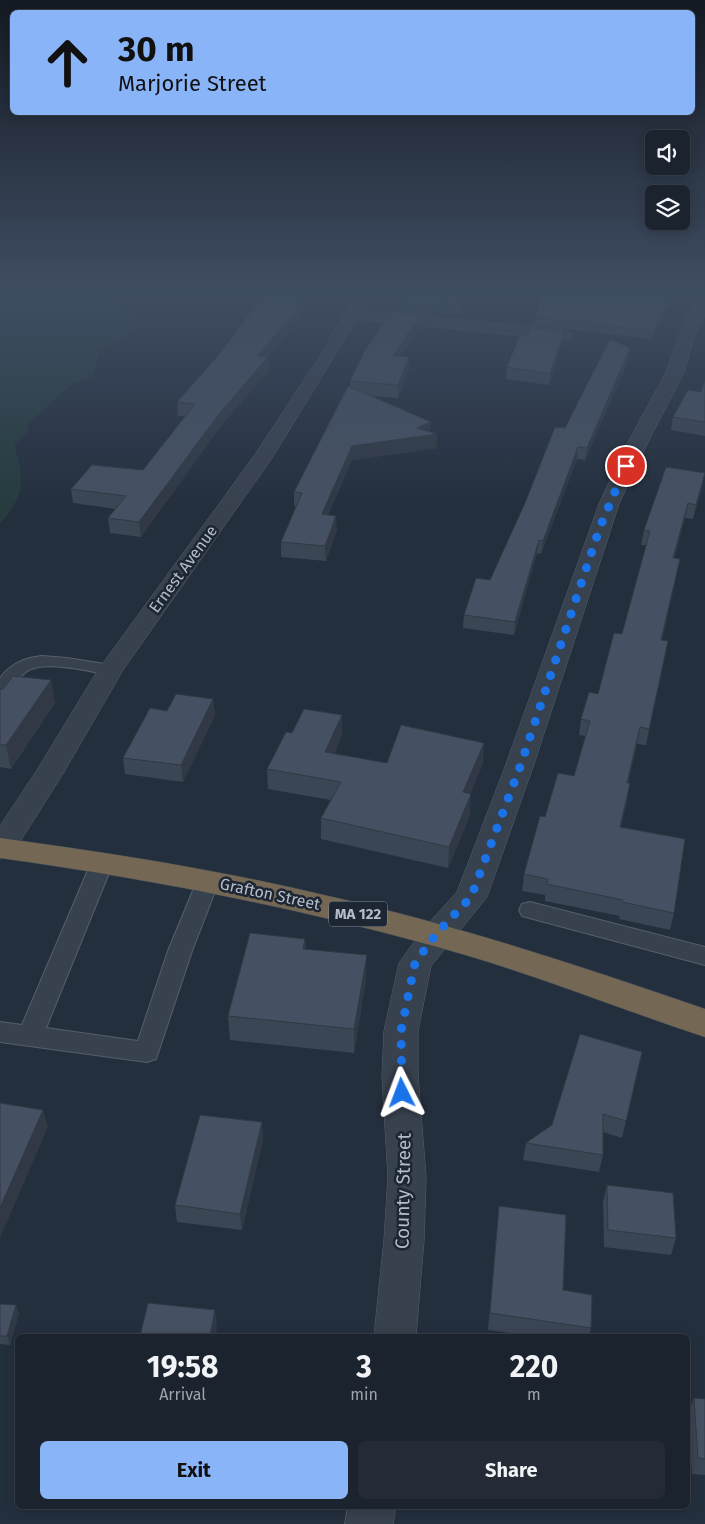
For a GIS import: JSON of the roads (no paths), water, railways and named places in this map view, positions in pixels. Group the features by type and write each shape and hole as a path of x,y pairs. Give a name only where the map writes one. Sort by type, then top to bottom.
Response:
{"highway":[{"name":"Grafton Street","path":"0,848 208,881 297,900 436,934 581,979 705,1023"}],"street":[{"name":"Ernest Avenue","path":"0,848 50,772 111,670 262,458 324,362"},
{"name":"County Street","path":"395,1334 404,1240 407,1177 400,1076 401,1031 415,963 436,934 471,897 516,776 609,504 635,448 676,372 679,362"},
{"path":"369,1524 372,1509"}],"lane":[{"path":"0,690 10,677 26,664 64,662 111,670"},
{"path":"30,1036 102,863"},
{"path":"0,1032 147,1052 180,951 208,881"},
{"path":"530,910 705,956"}]}
